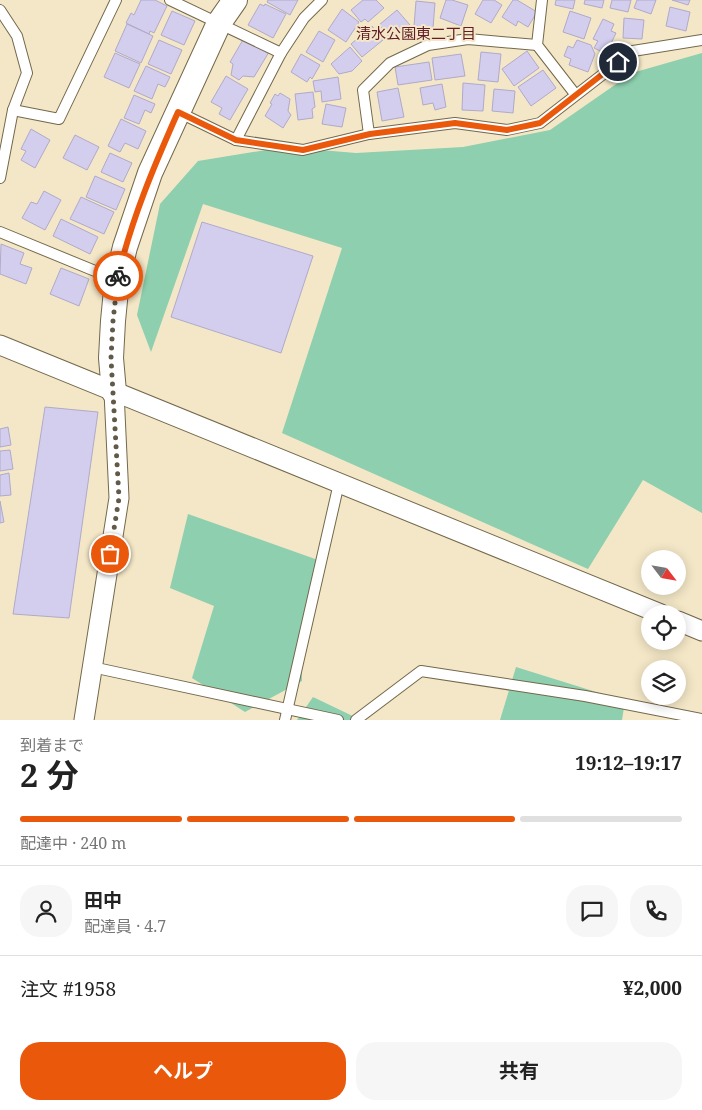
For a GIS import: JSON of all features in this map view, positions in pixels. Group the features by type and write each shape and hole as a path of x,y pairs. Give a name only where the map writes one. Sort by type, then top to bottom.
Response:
{"street":[{"path":"84,720 119,498 111,358 117,280 125,247 150,174 219,23 235,0"},
{"path":"0,346 641,606"},
{"path":"686,624 702,630"}],"lane":[{"path":"13,110 59,119 116,0"},
{"path":"170,0 281,53"},
{"path":"236,140 281,53 304,18 322,0"},
{"path":"542,0 537,45 575,94"},
{"path":"0,10 17,36 27,73 13,110 0,178"},
{"path":"370,134 363,90 390,63 428,45 468,38 537,45"},
{"path":"178,112 236,140 303,150 370,134 455,123 507,130 540,123 575,94 633,51 702,40"},
{"path":"0,232 117,280"},
{"path":"285,720 339,483"},
{"path":"92,667 338,720"},
{"path":"356,720 421,671 585,696 702,719"}],"green space":[{"path":"702,53 702,513 643,480 588,569 282,433 342,248 203,204 151,352 137,315 160,204 198,161 284,147 356,153 463,147 550,130 632,73"},
{"path":"188,514 318,560 301,633 302,681 245,712 192,678 214,606 170,588"},
{"path":"516,667 625,701 622,720 500,720"},
{"path":"313,697 361,720 297,720"}],"building":[{"path":"141,0 155,0 167,6 154,33 150,31 149,34 126,23 131,13 134,15"},
{"path":"268,0 298,0 290,15 267,2"},
{"path":"363,0 376,0 384,8 368,22 365,19 361,22 351,10"},
{"path":"446,0 468,5 461,26 440,18"},
{"path":"483,0 494,0 502,5 491,23 475,14"},
{"path":"513,0 517,0 537,12 528,27 518,21 516,26 502,17"},
{"path":"556,0 575,0 573,9 555,5"},
{"path":"585,0 604,0 602,8 584,4"},
{"path":"612,0 631,0 628,12 610,8"},
{"path":"637,0 656,0 651,14 634,8"},
{"path":"672,0 690,0 688,5"},
{"path":"416,1 435,3 433,28 414,26"},
{"path":"260,4 264,6 265,4 286,14 273,38 248,25"},
{"path":"670,7 690,12 686,31 666,26"},
{"path":"342,9 359,22 346,42 328,30"},
{"path":"397,10 410,25 392,40 379,25"},
{"path":"172,11 195,21 184,45 161,35"},
{"path":"570,11 591,18 584,39 563,32"},
{"path":"624,18 644,20 642,39 623,38"},
{"path":"603,19 614,24 611,31 616,33 606,54 594,48 598,41 593,39"},
{"path":"127,24 153,36 141,63 115,51"},
{"path":"372,26 383,40 362,57 351,44"},
{"path":"319,31 335,40 323,62 306,52"},
{"path":"244,38 269,52 254,77 243,76 239,80 231,75 233,64 230,62"},
{"path":"159,40 182,50 171,74 148,64"},
{"path":"577,40 591,45 595,54 588,72 569,65 571,59 564,56 568,46 573,48"},
{"path":"350,47 362,61 352,71 339,74 331,64"},
{"path":"527,51 539,68 514,86 502,69"},
{"path":"481,52 501,54 498,82 478,80"},
{"path":"115,53 140,64 129,88 104,77"},
{"path":"301,54 320,65 312,79 310,77 307,82 291,72"},
{"path":"461,54 465,76 435,80 432,58"},
{"path":"429,62 432,80 398,85 395,67"},
{"path":"146,66 170,77 165,87 158,84 152,99 134,91"},
{"path":"543,70 556,88 531,106 518,87"},
{"path":"226,76 248,89 230,120 219,114 222,108 211,102"},
{"path":"338,77 341,99 322,102 321,91 315,92 313,81"},
{"path":"463,83 485,85 483,111 462,110"},
{"path":"442,84 446,107 435,110 433,103 423,105 420,88"},
{"path":"398,88 404,117 382,121 377,92"},
{"path":"494,89 515,91 513,113 492,111"},
{"path":"313,92 315,107 312,109 313,118 298,120 295,94"},
{"path":"280,93 290,99 288,111 291,115 283,128 265,116 275,94 278,96"},
{"path":"134,95 155,104 151,113 145,110 139,124 124,118"},
{"path":"326,104 346,108 342,127 322,124"},
{"path":"121,119 146,131 138,149 125,143 120,152 108,146"},
{"path":"31,129 50,140 35,168 21,160 26,151 21,149"},
{"path":"75,135 99,147 87,170 63,158"},
{"path":"110,153 132,163 123,182 101,172"},
{"path":"95,176 125,189 116,210 86,197"},
{"path":"44,191 61,200 45,230 22,218 31,202 37,204"},
{"path":"81,197 114,212 104,234 70,219"},
{"path":"61,219 98,237 90,254 53,236"},
{"path":"202,222 313,256 281,353 171,317"},
{"path":"1,244 24,253 20,264 32,268 26,284 0,274"},
{"path":"61,268 89,279 79,306 50,294"},
{"path":"45,407 98,412 69,618 13,614"},
{"path":"8,427 11,445 0,447 0,429"},
{"path":"10,450 13,469 0,471 0,451"},
{"path":"9,473 11,495 0,496 0,475"},
{"path":"0,501 4,522 0,523"}],"way so far":[{"path":"110,554 119,498 111,358 118,276"}],"district":[{"name":"清水公園東二丁目","path":"416,33"}],"route":[{"path":"118,276 136,212 150,174 178,112 236,140 303,150 370,134 455,123 507,130 540,123 618,62"}]}
